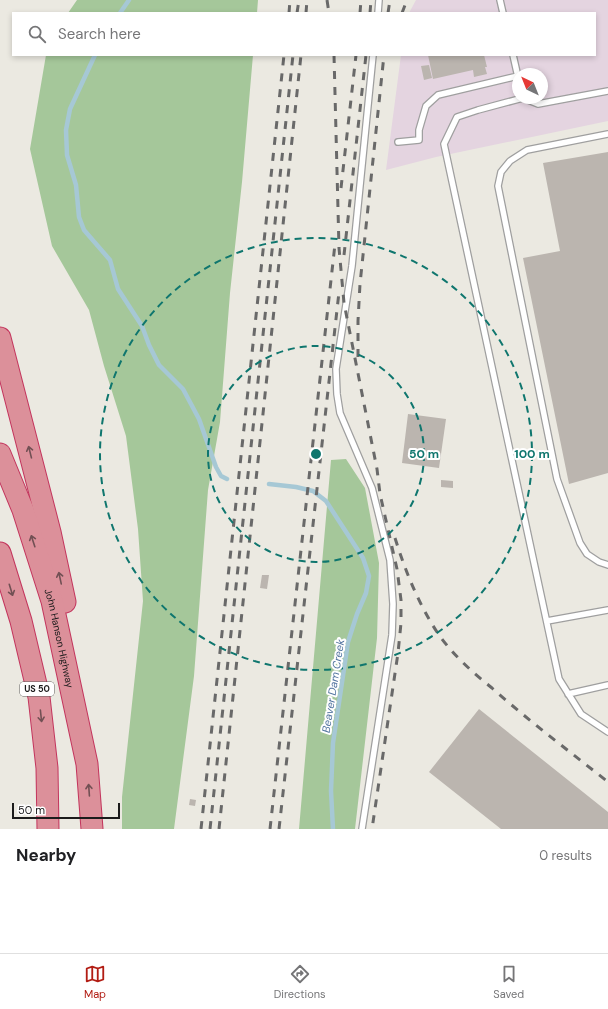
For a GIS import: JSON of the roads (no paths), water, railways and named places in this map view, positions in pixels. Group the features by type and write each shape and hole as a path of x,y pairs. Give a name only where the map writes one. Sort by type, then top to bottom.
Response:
{"highway":[{"path":"0,338 50,532 66,608 77,714"},
{"name":"John Hanson Highway","path":"0,454 23,510 52,600 87,764 92,829"},
{"name":"US 50","path":"0,553 21,621 38,697 47,768 48,829"}],"lane":[{"path":"378,12 379,0"},
{"path":"500,0 503,12"},
{"path":"362,829 392,635 392,571 372,488 343,421 338,405 336,369 352,266 373,56"},
{"path":"513,56 516,68"},
{"path":"398,142 419,140 426,106 438,95 512,78"},
{"path":"548,102 608,91"},
{"path":"512,101 457,117 444,144 559,679 581,714 608,732"},
{"path":"608,134 527,150 510,161 502,172 498,186 557,479 580,543 587,554 599,562 608,565"},
{"path":"547,621 608,610"},
{"path":"568,694 608,685"}],"waterway":[{"name":"Beaver Dam Creek","path":"121,12 129,0"},
{"name":"Beaver Dam Creek","path":"95,56 70,109 66,130 67,155 76,185 79,217 84,230 110,260 118,289 142,326 159,365 183,389 199,419 216,467 221,476 227,479"},
{"name":"Beaver Dam Creek","path":"269,484 296,487 313,491 326,501 363,558 369,576 366,593 357,614 348,642 333,743 331,791 333,829"}],"railway":[{"path":"289,12 290,0"},
{"path":"297,12 299,0"},
{"path":"306,12 307,0"},
{"path":"327,0 329,12"},
{"path":"360,12 361,0"},
{"path":"370,12 371,0"},
{"path":"388,12 390,0"},
{"path":"402,12 407,0"},
{"path":"201,829 284,56"},
{"path":"210,829 293,56"},
{"path":"219,829 301,56"},
{"path":"334,56 339,248 344,303 377,469 380,494 397,569 401,600 401,623 398,653 372,829"},
{"path":"341,188 356,56"},
{"path":"344,255 366,56"},
{"path":"358,357 360,284 384,56"},
{"path":"270,829 335,244"},
{"path":"279,829 339,292"},
{"path":"395,538 418,598 437,632 455,655 506,700 608,782"}]}
